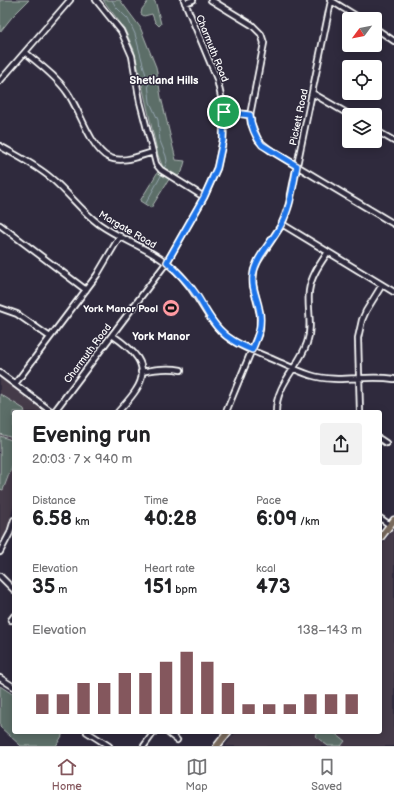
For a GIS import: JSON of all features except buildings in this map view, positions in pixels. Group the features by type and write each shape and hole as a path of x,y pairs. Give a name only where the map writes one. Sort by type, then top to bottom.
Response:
{"main road":[{"path":"382,535 394,520"},
{"path":"216,746 226,734"}],"street":[{"path":"0,81 70,0"},
{"path":"96,0 121,32 132,56 140,102 156,164 161,170 204,197"},
{"path":"184,2 193,0"},
{"path":"211,0 258,29 263,38 264,49 250,115 252,128 262,145 394,224"},
{"path":"330,0 350,12"},
{"name":"Pickett Road","path":"227,410 258,335 260,319 259,308 253,289 253,275 258,261 282,224 289,204 330,0"},
{"name":"Charmuth Road","path":"55,410 167,262 212,182 221,154 224,112 217,79 184,2"},
{"path":"382,33 394,42"},
{"path":"25,52 55,77 68,93 95,144 107,157 119,160 152,152"},
{"path":"312,93 342,110"},
{"path":"224,112 250,115"},
{"path":"382,134 394,141"},
{"name":"Margate Road","path":"0,146 51,178 89,217 167,262 189,284 213,322 220,330 234,341 293,368 321,378 333,380 376,377 394,378"},
{"path":"0,224 86,290"},
{"path":"282,224 394,292"},
{"path":"15,384 105,264 120,236"},
{"path":"276,410 278,394 305,348 309,338 309,291 311,281 328,252"},
{"path":"360,410 358,349 360,329 366,311 382,285"},
{"path":"0,308 17,314 50,336"},
{"path":"112,334 129,346 136,354 141,372 141,378 136,390 120,410"},
{"path":"141,372 165,368 182,370"},
{"path":"0,373 50,410"},
{"path":"382,440 386,443"},
{"path":"382,519 390,525"},
{"path":"0,552 12,534"},
{"path":"0,576 12,588"},
{"path":"0,678 12,686"},
{"path":"90,734 109,746"},
{"path":"144,746 153,734"},
{"path":"170,734 177,740"}],"shaded area":[{"path":"0,376 44,410 12,410 12,512 7,531 0,546"},
{"path":"394,529 394,746 225,746 234,734 382,734 382,544"}],"green space":[{"path":"0,0 29,0 0,32"},
{"path":"103,0 120,0 140,27 156,67 161,97 176,160 185,161 182,172 178,176 173,173 151,208 140,201 162,165 158,155 134,50 124,28"},
{"path":"149,0 154,0 156,4 161,24 159,26 155,22 152,14 144,16 141,14 142,9"},
{"path":"0,394 24,410 12,410 12,438 0,434"},
{"path":"0,436 12,440 12,466 3,490 0,489"},
{"path":"0,686 12,694 12,734 62,734 62,736 56,746 21,746 0,727"},
{"path":"316,734 336,734 345,741 341,746 328,746 315,736"}],"waterway":[{"path":"112,0 116,7 128,19 135,34 148,83 150,102 158,120 160,141 166,156 167,161 164,169"},
{"path":"146,203 162,174"}],"place":[{"name":"York Manor Pool","path":"171,308"}],"district":[{"name":"Shetland Hills","path":"164,80"},
{"name":"York Manor","path":"161,336"}],"route":[{"path":"224,112 250,115 252,128 262,145 297,166 286,215 276,234 258,261 253,275 253,289 259,308 260,330 252,350 229,338 220,330 213,322 189,284 167,262 212,182 221,154 224,112"}]}
